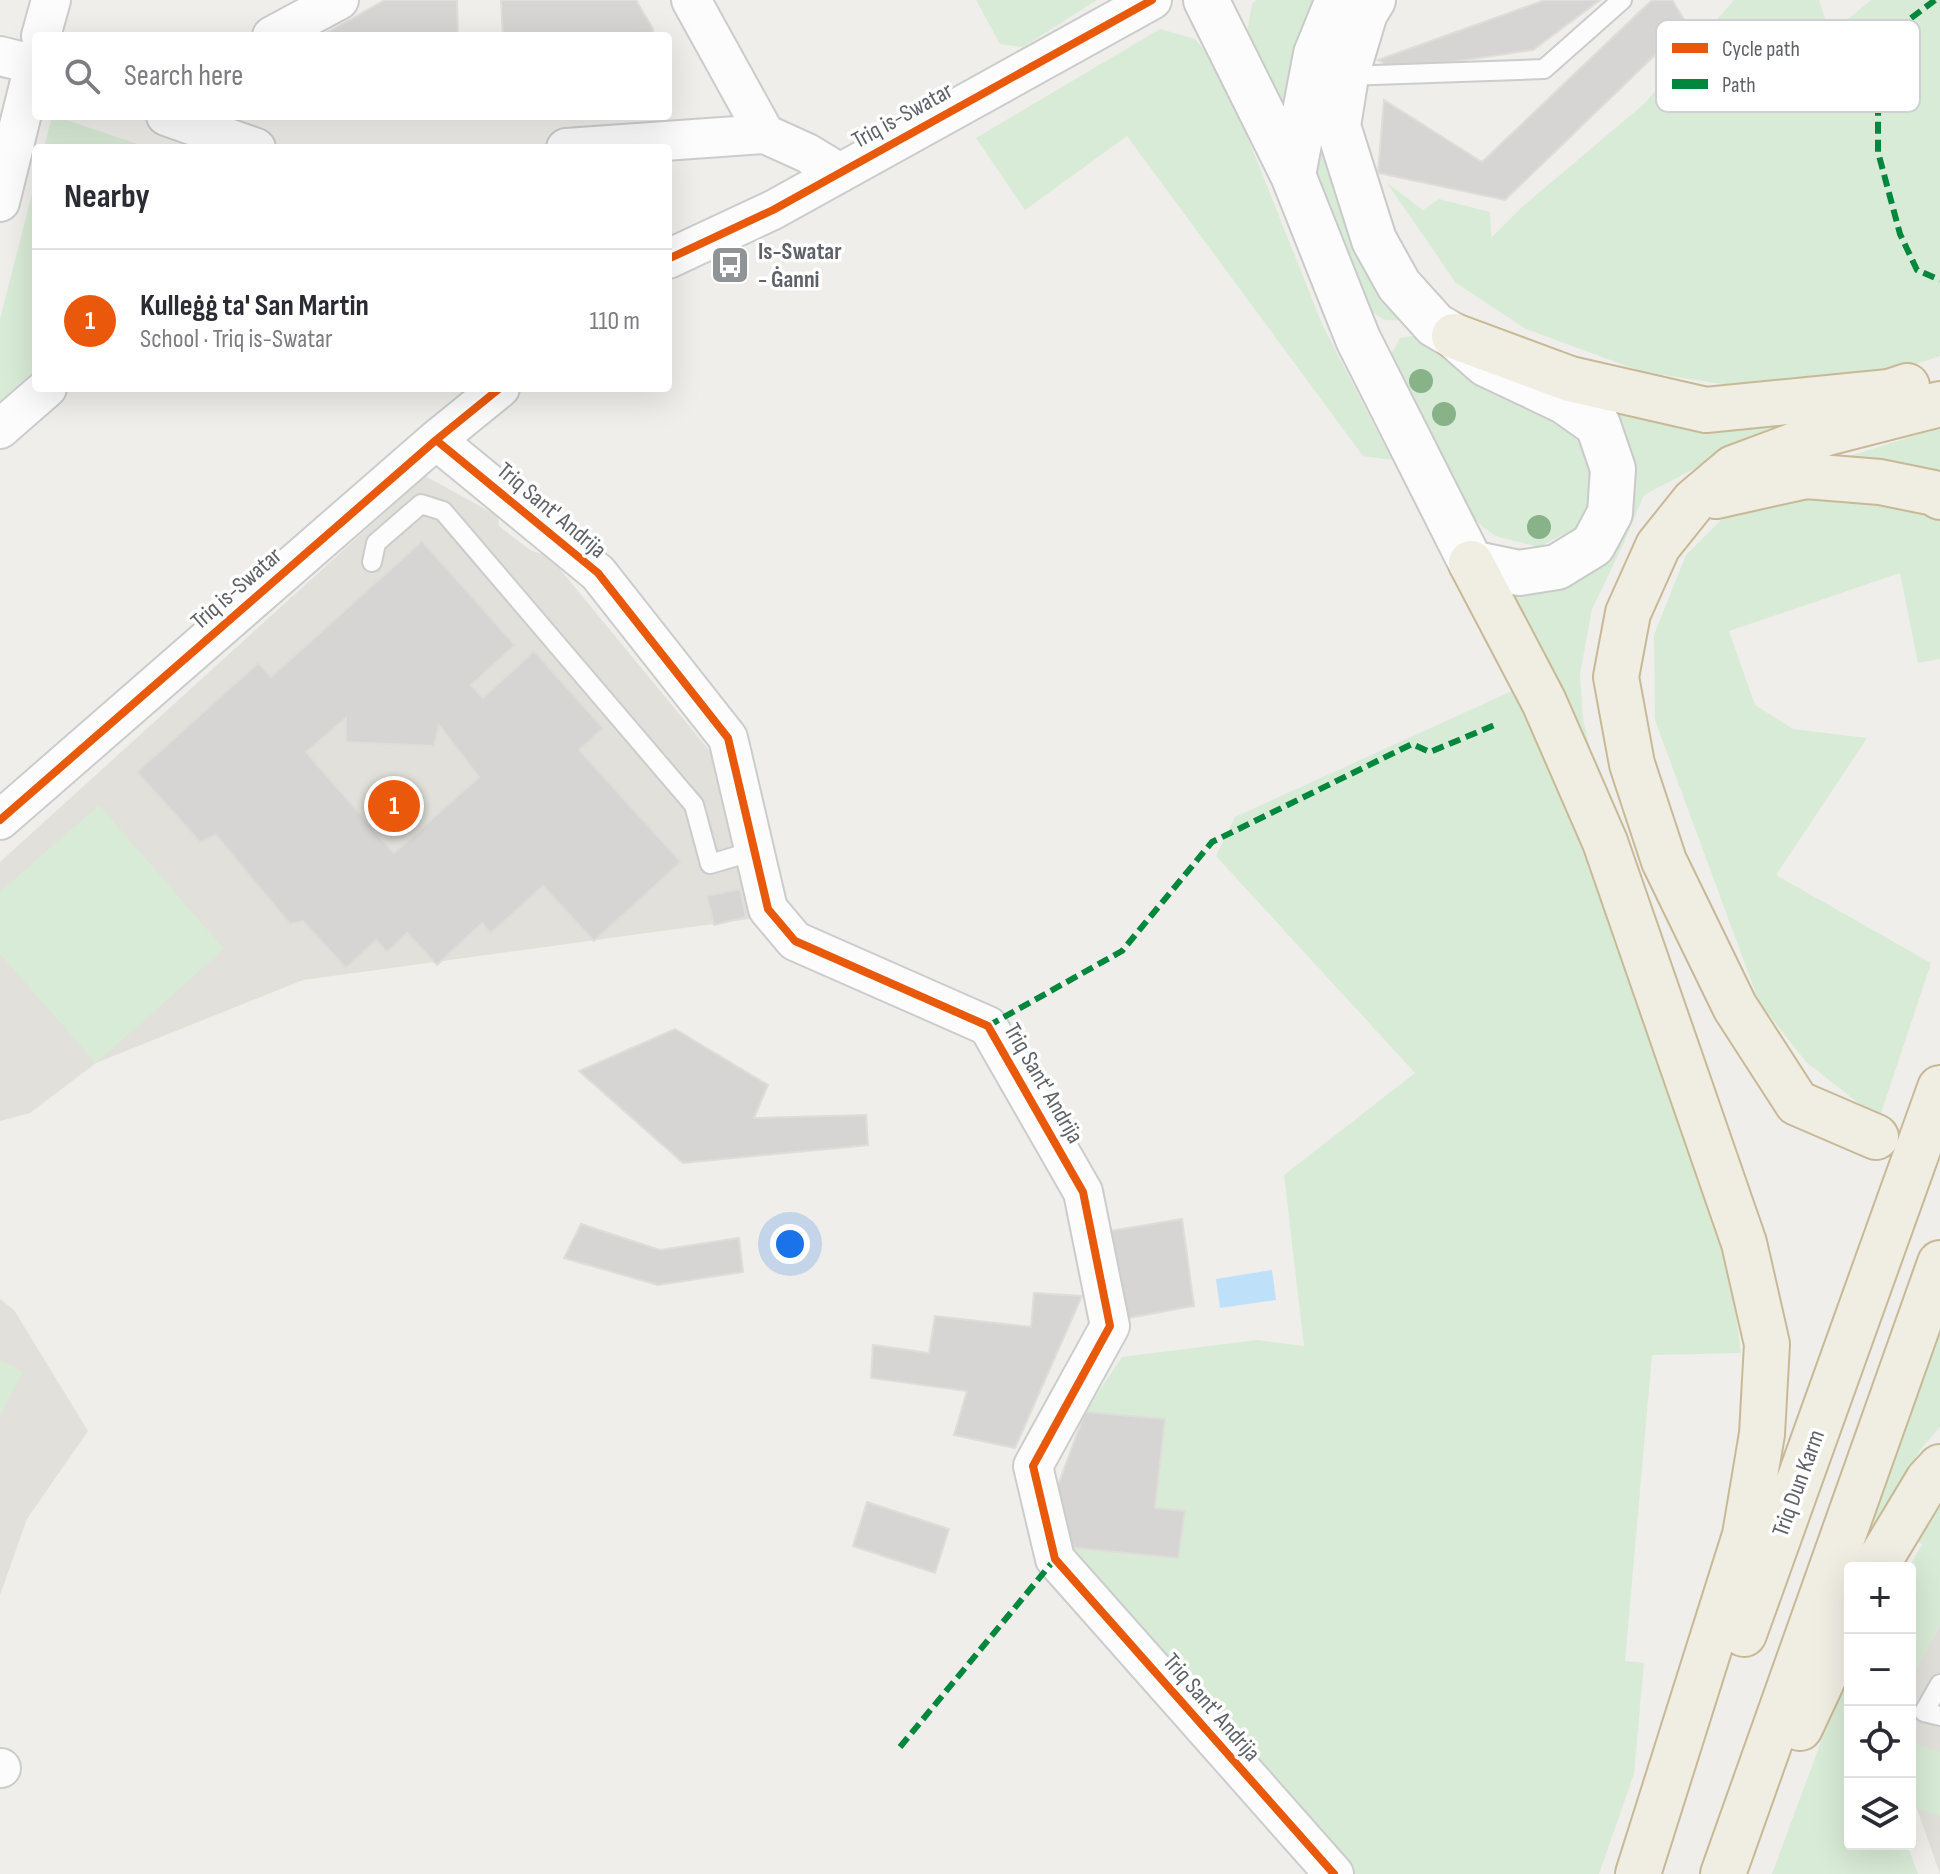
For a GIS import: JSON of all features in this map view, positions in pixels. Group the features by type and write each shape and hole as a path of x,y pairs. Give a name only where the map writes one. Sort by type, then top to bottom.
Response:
{"highway":[{"path":"1454,336 1570,379 1706,410 1889,392 1940,377"},
{"path":"1876,1137 1797,1103 1735,1007 1664,861 1632,764 1616,677 1628,613 1658,546 1694,501 1733,468 1761,455 1827,433 1940,404"},
{"path":"1694,501 1806,476 1880,482 1934,493 1940,497"},
{"path":"1471,563 1544,702 1605,842 1744,1243 1767,1344 1762,1434 1745,1535 1638,1874"},
{"name":"Triq Dun Karm","path":"1648,1874 1699,1757 1940,1088"},
{"path":"1723,1874 1940,1263"},
{"path":"1879,1562 1928,1480 1940,1467"},
{"path":"1731,1874 1844,1634"}],"main road":[{"path":"1206,0 1293,175 1358,339 1471,563 1519,573 1557,567 1593,545 1610,513 1613,469 1598,425 1564,401 1486,364 1454,336 1435,325 1399,285 1374,240 1338,126 1346,76 1365,13 1373,0"},
{"path":"1293,175 1316,54 1338,0"}],"street":[{"path":"39,32 51,0"},
{"path":"279,32 339,0"},
{"path":"691,0 765,134"},
{"name":"Triq is-Swatar","path":"672,257 773,210 1152,0"},
{"path":"0,202 30,56"},
{"path":"177,120 245,144"},
{"path":"623,144 765,134 807,153 840,173"},
{"path":"0,429 42,392"},
{"name":"Triq is-Swatar","path":"0,820 495,392"},
{"name":"Triq Sant' Andrija","path":"436,440 598,573 728,738 768,909 795,941 988,1026 1083,1192 1110,1326 1033,1466 1055,1559 1334,1874"}],"lane":[{"path":"1346,76 1544,69 1622,0"},
{"path":"372,562 376,543 421,504 443,511 694,805 710,864 754,851"},
{"path":"1940,1684 1924,1712 1940,1716"}],"shaded area":[{"path":"425,476 498,516 499,526 530,550 550,557 713,755 757,918 303,980 96,1063 30,1113 0,1121 0,862"},
{"path":"0,1299 14,1310 88,1431 27,1519 0,1595"},
{"path":"1940,1625 1940,1874 1916,1806 1916,1669"}],"green space":[{"path":"976,0 1097,0 1023,47 1000,44"},
{"path":"1256,0 1329,0 1291,125 1246,39 1252,4"},
{"path":"1734,0 1819,0 1825,20 1717,20"},
{"path":"1871,0 1940,0 1940,356 1898,370 1749,388 1643,372 1526,329 1456,283 1387,183 1423,210 1439,199 1490,212 1491,238 1522,207 1644,104 1656,90 1656,112 1920,112 1920,20 1847,20"},
{"path":"1160,29 1195,39 1220,68 1322,324 1392,460 1363,456 1127,136 1025,210 976,138"},
{"path":"1318,80 1332,85 1412,321 1385,320 1364,308 1317,172"},
{"path":"51,120 67,120 137,144 45,144"},
{"path":"32,194 32,377 0,405 0,319"},
{"path":"1423,334 1557,414 1587,444 1596,483 1583,524 1539,547 1495,536 1472,518 1391,354 1400,338"},
{"path":"1590,400 1836,410 1740,445 1644,495 1592,609 1580,674 1583,720 1594,764 1500,588 1605,547"},
{"path":"1940,428 1940,480 1849,456"},
{"path":"1806,482 1940,509 1940,659 1918,663 1900,573 1729,631 1755,705 1793,729 1867,738 1776,875 1931,963 1879,1119 1806,1062 1759,1002 1655,720 1654,635 1686,555 1734,507"},
{"path":"1523,686 1573,796 1727,1248 1741,1353 1652,1355 1625,1661 1644,1663 1634,1774 1599,1874 1346,1874 1210,1701 1055,1546 1184,1512 1155,1508 1165,1420 1085,1412 1122,1357 1257,1340 1304,1346 1284,1175 1415,1073 1216,856 1235,817"},
{"path":"99,805 224,949 96,1063 0,954 0,892"},
{"path":"1940,1319 1940,1427 1920,1450 1853,1562"},
{"path":"0,1360 23,1372 0,1415"},
{"path":"1940,1502 1940,1625 1916,1669 1916,1562 1912,1562 1922,1544 1915,1541"},
{"path":"1844,1688 1844,1850 1909,1850 1918,1874 1772,1874"},
{"path":"1916,1744 1940,1752 1940,1816 1916,1808"}],"water":[{"path":"1272,1270 1276,1300 1220,1308 1216,1279"}],"building":[{"path":"385,0 457,0 458,32 328,32"},
{"path":"501,0 636,0 653,29 653,32 503,32"},
{"path":"1545,0 1600,0 1533,50 1396,70 1378,60"},
{"path":"1652,0 1672,0 1684,20 1656,20 1656,54 1505,200 1378,173 1384,100 1482,162"},
{"path":"422,541 515,645 471,685 483,698 534,651 603,728 579,750 681,862 594,941 543,886 491,933 482,923 437,965 407,933 387,952 376,940 346,968 303,921 290,924 216,835 200,842 137,772 258,663 271,677","holes":["346,718 346,742 434,746 439,725 479,777 394,853 306,752"]},
{"path":"740,889 746,917 714,925 707,896"},
{"path":"675,1029 768,1085 754,1118 866,1115 868,1145 683,1163 579,1071"},
{"path":"1182,1219 1194,1306 1128,1318 1104,1232"},
{"path":"581,1224 660,1250 739,1238 743,1272 658,1285 564,1258"},
{"path":"1034,1293 1082,1296 1015,1448 954,1435 967,1391 871,1378 873,1345 929,1353 935,1316 1031,1327"},
{"path":"1085,1412 1165,1419 1155,1508 1185,1511 1178,1558 1055,1546 1047,1515"},
{"path":"867,1502 949,1529 935,1573 853,1546"}],"marked path":[{"path":"1909,20 1935,0"},
{"path":"1878,112 1878,152 1900,234 1917,270 1940,280"},
{"path":"988,1026 1122,951 1212,842 1412,744 1430,752 1497,724"},
{"path":"900,1747 1055,1559"}],"cycle path":[{"path":"672,257 773,210 1152,0"},
{"path":"0,820 495,392"},
{"path":"436,440 598,573 728,738 768,909 795,941 988,1026 1083,1192 1110,1326 1033,1466 1055,1559 1334,1874"}],"place":[{"name":"Is-Swatar - Ġanni","path":"730,265"},
{"name":"Kulleġġ ta' San Martin","path":"394,806"}]}
